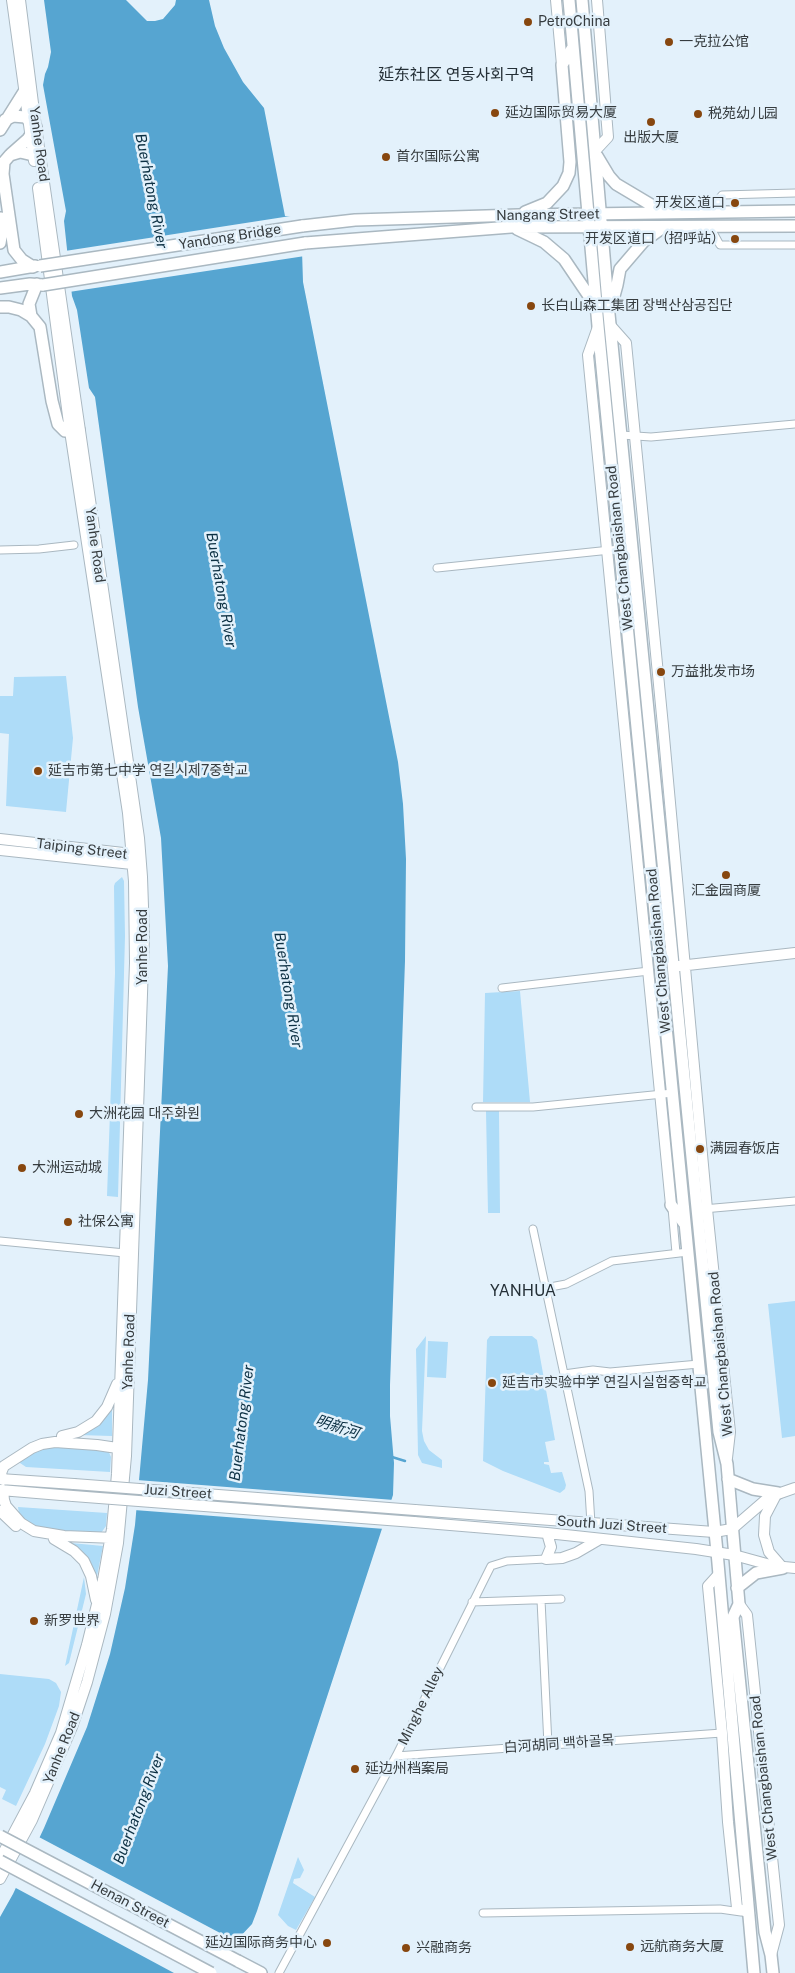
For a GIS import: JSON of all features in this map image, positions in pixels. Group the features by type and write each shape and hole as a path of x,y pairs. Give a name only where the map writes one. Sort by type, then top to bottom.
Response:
{"main road":[{"name":"Yanhe Road","path":"0,1879 35,1812 72,1727 102,1628 114,1541 122,1447 143,955 135,859 12,0"},
{"name":"Yanhe Road","path":"20,0 33,155 75,430"},
{"path":"519,215 547,203 563,186 569,173 570,162 556,0"},
{"path":"569,0 594,214"},
{"path":"582,0 595,151 594,214"},
{"path":"595,151 608,137 597,0"},
{"path":"562,65 573,47"},
{"path":"0,130 24,92"},
{"path":"5,120 16,116 31,127 4,162 3,174 12,244 16,254 36,266"},
{"path":"595,151 612,180 664,213"},
{"path":"10,155 20,152 33,155"},
{"name":"Nangang Street","path":"302,226 355,220 519,215 795,211"},
{"path":"0,214 2,231 0,243"},
{"name":"West Changbaishan Road","path":"594,214 590,228 596,306 662,969 685,1224 682,1252 699,1364 754,1973"},
{"name":"West Changbaishan Road","path":"594,214 602,228 621,435 680,966"},
{"name":"Yandong Bridge","path":"0,272 302,226"},
{"name":"Nangang Street","path":"305,243 343,238 511,227 795,226"},
{"path":"511,227 531,234 564,259 596,306"},
{"path":"610,319 620,269 644,241 664,227"},
{"name":"Yandong Bridge","path":"0,288 40,284 305,243"},
{"path":"31,316 29,304 40,284"},
{"path":"0,307 16,308 31,316 40,327 52,401 58,424 63,430 75,430"},
{"name":"West Changbaishan Road","path":"610,319 626,343 636,437 702,1209 719,1432 727,1464 739,1604 733,1617 765,1932 773,1973"},
{"name":"West Changbaishan Road","path":"598,326 588,355 671,1205"},
{"name":"Taiping Street","path":"0,838 135,859"},
{"name":"Taiping Street","path":"0,850 135,859"},
{"name":"Yanhe Road","path":"122,1447 120,1378 135,963 135,859"},
{"path":"648,971 795,954"},
{"path":"671,1205 685,1224"},
{"path":"62,1436 78,1432 96,1422 107,1407 120,1378"},
{"path":"0,1461 29,1442 52,1435 122,1447"},
{"path":"114,1541 64,1536 34,1530 21,1523 6,1506 1,1485 1,1473 4,1466 36,1445 55,1442 122,1447"},
{"path":"728,1478 753,1489 778,1493"},
{"name":"Juzi Street","path":"1,1485 74,1484 415,1510"},
{"name":"Juzi Street","path":"1,1485 73,1496 414,1522"},
{"path":"732,1529 769,1497 795,1488"},
{"path":"778,1493 769,1505 764,1535 769,1552 783,1568"},
{"name":"South Juzi Street","path":"415,1510 714,1532 732,1529"},
{"path":"0,1511 26,1533 39,1538 114,1541"},
{"name":"South Juzi Street","path":"414,1522 548,1533 717,1552 783,1568 795,1568"},
{"path":"548,1533 550,1547 546,1559 562,1558 576,1553 600,1539"},
{"path":"54,1540 74,1551 84,1561 91,1576 96,1606"},
{"name":"Yanhe Road","path":"0,1860 35,1793 58,1740 78,1680 114,1541"},
{"path":"737,1588 756,1573 783,1568"},
{"name":"West Changbaishan Road","path":"718,1575 708,1586 737,1908 749,1913"},
{"name":"Henan Street","path":"0,1836 261,1973"},
{"name":"Henan Street","path":"0,1860 211,1973"},
{"path":"748,1973 752,1948"}],"street":[{"path":"708,212 718,198 726,194 795,193"},
{"path":"710,227 720,245 795,245"},
{"path":"621,435 651,437 795,424"},
{"path":"0,550 74,546"},
{"path":"437,568 620,549"},
{"path":"502,988 648,971"},
{"path":"476,1107 533,1107 673,1093"},
{"path":"702,1209 795,1201"},
{"path":"545,1288 566,1284 612,1261 682,1252 671,1205"},
{"path":"532,1229 589,1491 591,1524"},
{"path":"0,1241 125,1253"},
{"path":"564,1374 593,1370 610,1372 699,1364"},
{"name":"Minghe Alley","path":"280,1973 396,1756 491,1566 507,1561 546,1559"},
{"path":"472,1602 561,1599"},
{"path":"542,1600 548,1745"},
{"name":"白河胡同 백하골목","path":"396,1756 722,1733"},
{"path":"483,1913 720,1909 749,1913"}],"shaded area":[{"name":"延吉市第七中学 연길시제7중학교","path":"66,676 73,738 66,812 6,806 9,734 0,733 0,696 13,696 14,677"},
{"path":"122,877 124,881 125,936 118,1197 107,1196 115,973 114,886"},
{"path":"520,991 530,1102 483,1102 485,993"},
{"path":"486,1111 499,1111 500,1213 488,1213"},
{"path":"795,1301 795,1436 782,1438 768,1304"},
{"path":"426,1336 422,1431 424,1441 429,1450 442,1460 442,1468 422,1463 418,1455 416,1349"},
{"path":"490,1336 532,1336 537,1340 555,1440 545,1442 549,1462 544,1462 544,1464 549,1465 551,1473 562,1472 566,1485 565,1489 560,1493 503,1471 483,1461 487,1340"},
{"path":"428,1341 448,1342 446,1378 427,1377"},
{"path":"112,1403 112,1436 78,1435"},
{"path":"43,1446 108,1450 111,1457 110,1472 26,1467 19,1462"},
{"path":"18,1507 107,1513 106,1526 101,1533 45,1531 29,1524 19,1514"},
{"path":"71,1544 103,1546 96,1581"},
{"path":"84,1577 86,1594 69,1663 65,1666"},
{"path":"0,1674 49,1679 56,1683 61,1692 59,1706 45,1744 16,1806 2,1799 6,1790 0,1787"},
{"path":"298,1857 304,1870 300,1878 294,1879 293,1883 315,1897 296,1930 288,1926 278,1915"}],"water":[{"name":"Buerhatong River","path":"44,0 126,0 147,21 155,21 163,19 175,5 176,0 209,0 215,26 224,48 243,82 264,108 285,216 295,217 302,251 303,282 398,762 403,804 406,859 405,961 390,1385 390,1416 394,1463 393,1495 257,1911 252,1924 238,1939 219,1973 0,1973 0,1917 44,1828 87,1727 110,1654 125,1588 135,1525 148,1380 168,966 161,838 138,707 95,397 89,388 77,310 72,296 64,221 66,211 43,85 51,52"}],"pier":[{"path":"297,215 305,256 69,292 65,251"},
{"path":"137,1480 394,1500 385,1529 134,1510"},
{"path":"37,1836 239,1943 222,1973 174,1973 14,1887"}],"waterway":[{"name":"明新河","path":"392,1457 405,1461"}],"place":[{"name":"PetroChina","path":"528,22"},
{"name":"一克拉公馆","path":"669,42"},
{"name":"延边国际贸易大厦","path":"495,113"},
{"name":"税苑幼儿园","path":"698,114"},
{"name":"出版大厦","path":"651,122"},
{"name":"首尔国际公寓","path":"386,157"},
{"name":"开发区道口","path":"735,203"},
{"name":"开发区道口（招呼站）","path":"735,239"},
{"name":"长白山森工集团 장백산삼공집단","path":"531,306"},
{"name":"万益批发市场","path":"661,672"},
{"name":"延吉市第七中学 연길시제7중학교","path":"38,771"},
{"name":"汇金园商厦","path":"726,875"},
{"name":"大洲花园 대주화원","path":"79,1114"},
{"name":"满园春饭店","path":"700,1149"},
{"name":"大洲运动城","path":"22,1168"},
{"name":"社保公寓","path":"68,1222"},
{"name":"延吉市实验中学 연길시실험중학교","path":"492,1383"},
{"name":"新罗世界","path":"34,1621"},
{"name":"延边州档案局","path":"355,1769"},
{"name":"延边国际商务中心","path":"327,1943"},
{"name":"远航商务大厦","path":"630,1947"},
{"name":"兴融商务","path":"406,1948"}],"district":[{"name":"延东社区 연동사회구역","path":"456,75"},
{"name":"YANHUA","path":"523,1291"}]}
